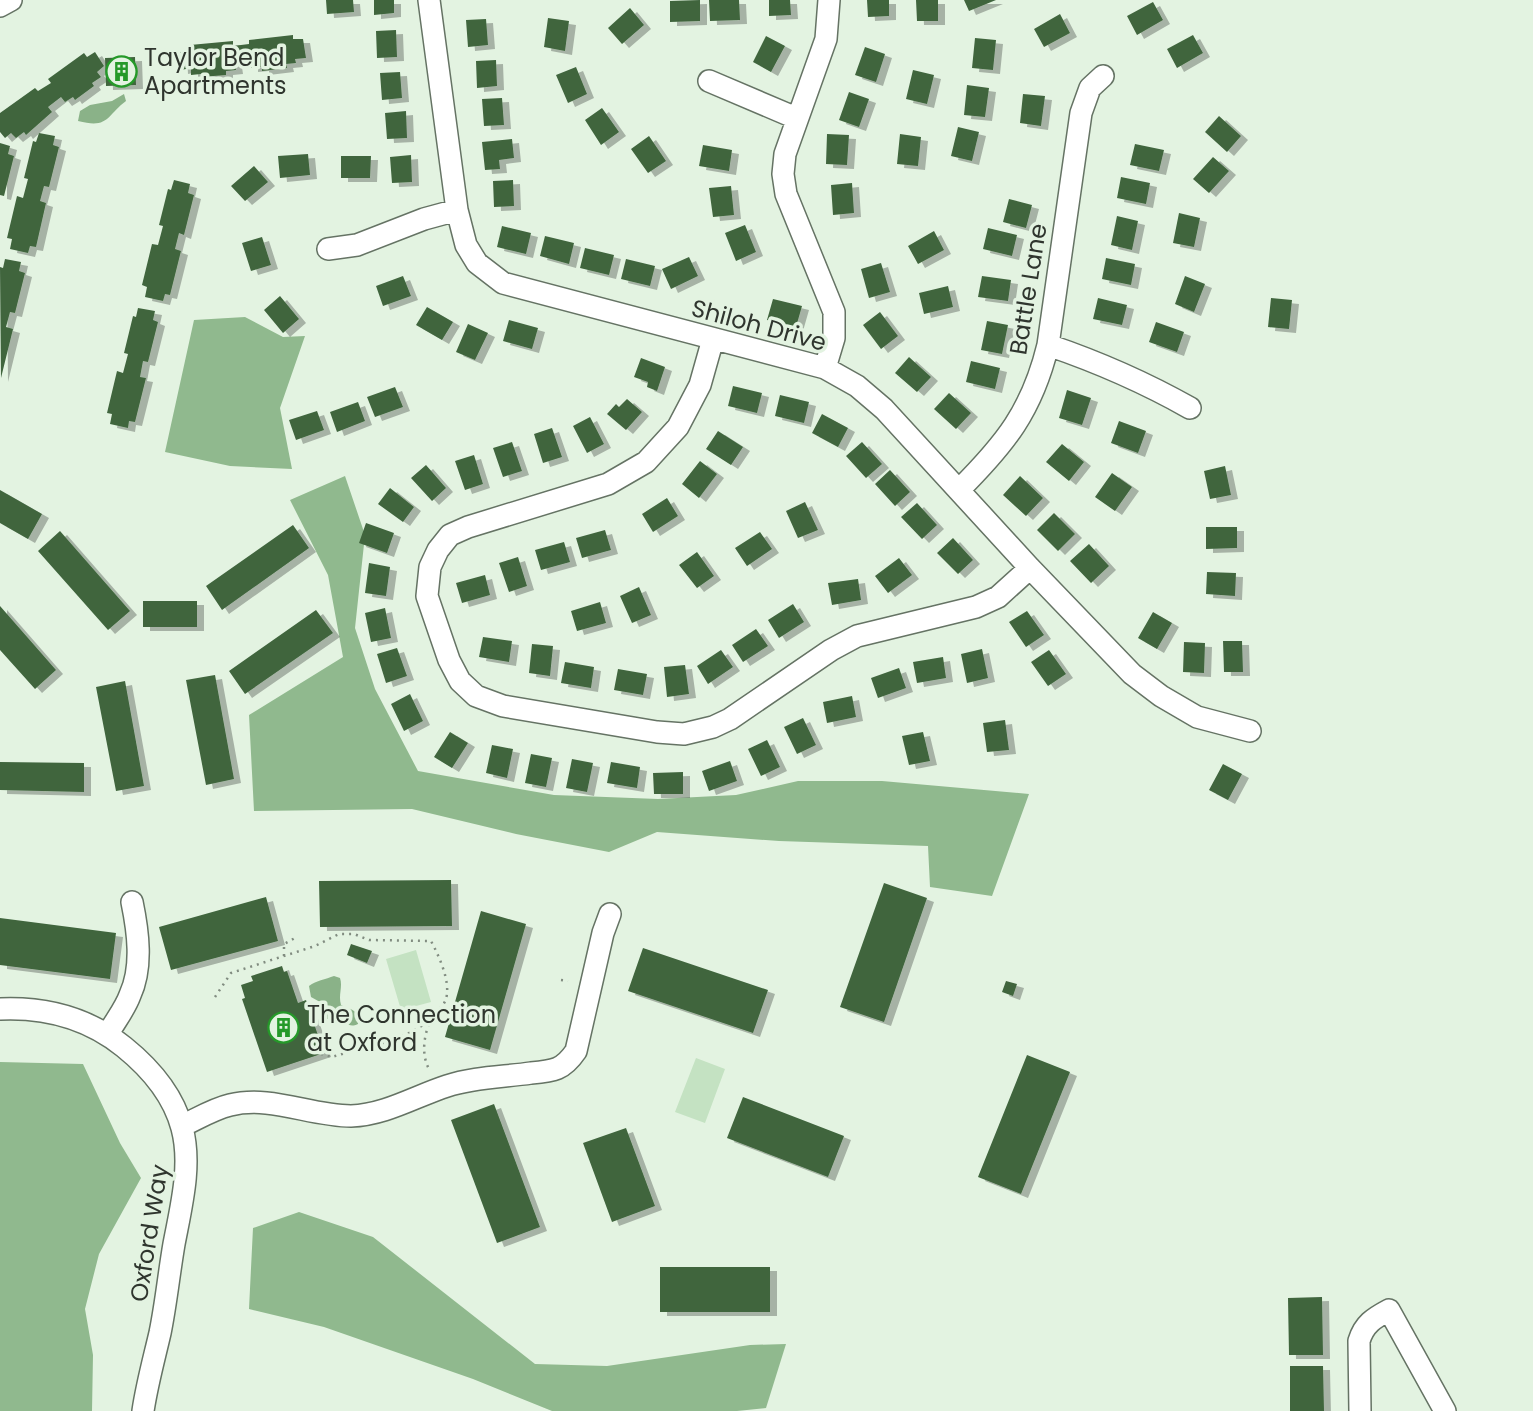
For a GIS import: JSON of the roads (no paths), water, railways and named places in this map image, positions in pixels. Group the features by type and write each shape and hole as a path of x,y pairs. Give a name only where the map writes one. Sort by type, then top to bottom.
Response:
{"street":[{"path":"0,6 11,0"},
{"name":"Shiloh Drive","path":"429,0 457,210 466,245 477,263 503,283 825,368 857,386 884,409 1132,674 1152,690 1196,717 1250,731"},
{"path":"825,368 834,338 834,312 786,194 783,174 785,154 796,118 826,39 830,0"},
{"name":"Battle Lane","path":"959,490 1008,437 1027,407 1041,375 1048,345 1081,113 1090,89 1103,76"},
{"path":"709,81 796,118"},
{"path":"328,249 357,245 424,219 457,210"},
{"path":"713,339 700,385 678,427 646,462 608,484 468,527 450,535 438,550 430,567 427,596 449,660 460,681 476,696 503,706 657,732 684,734 700,731 730,719 831,650 857,636 976,607 998,597 1030,568"},
{"path":"1048,345 1098,362 1190,408"},
{"path":"108,1034 131,995 136,978 138,957 132,902"},
{"path":"182,1126 214,1110 248,1102 272,1103 352,1116 391,1108 449,1086 551,1071 566,1065 576,1051 603,933 610,914"},
{"name":"Oxford Way","path":"0,1009 26,1008 55,1013 86,1023 108,1034 161,1082 182,1126 187,1156 181,1208 160,1332 143,1411"},
{"path":"1360,1411 1359,1341 1362,1330 1371,1320 1389,1310 1445,1411"}],"place":[{"name":"Taylor Bend Apartments","path":"121,71"},
{"name":"The Connection at Oxford","path":"284,1028"}]}
